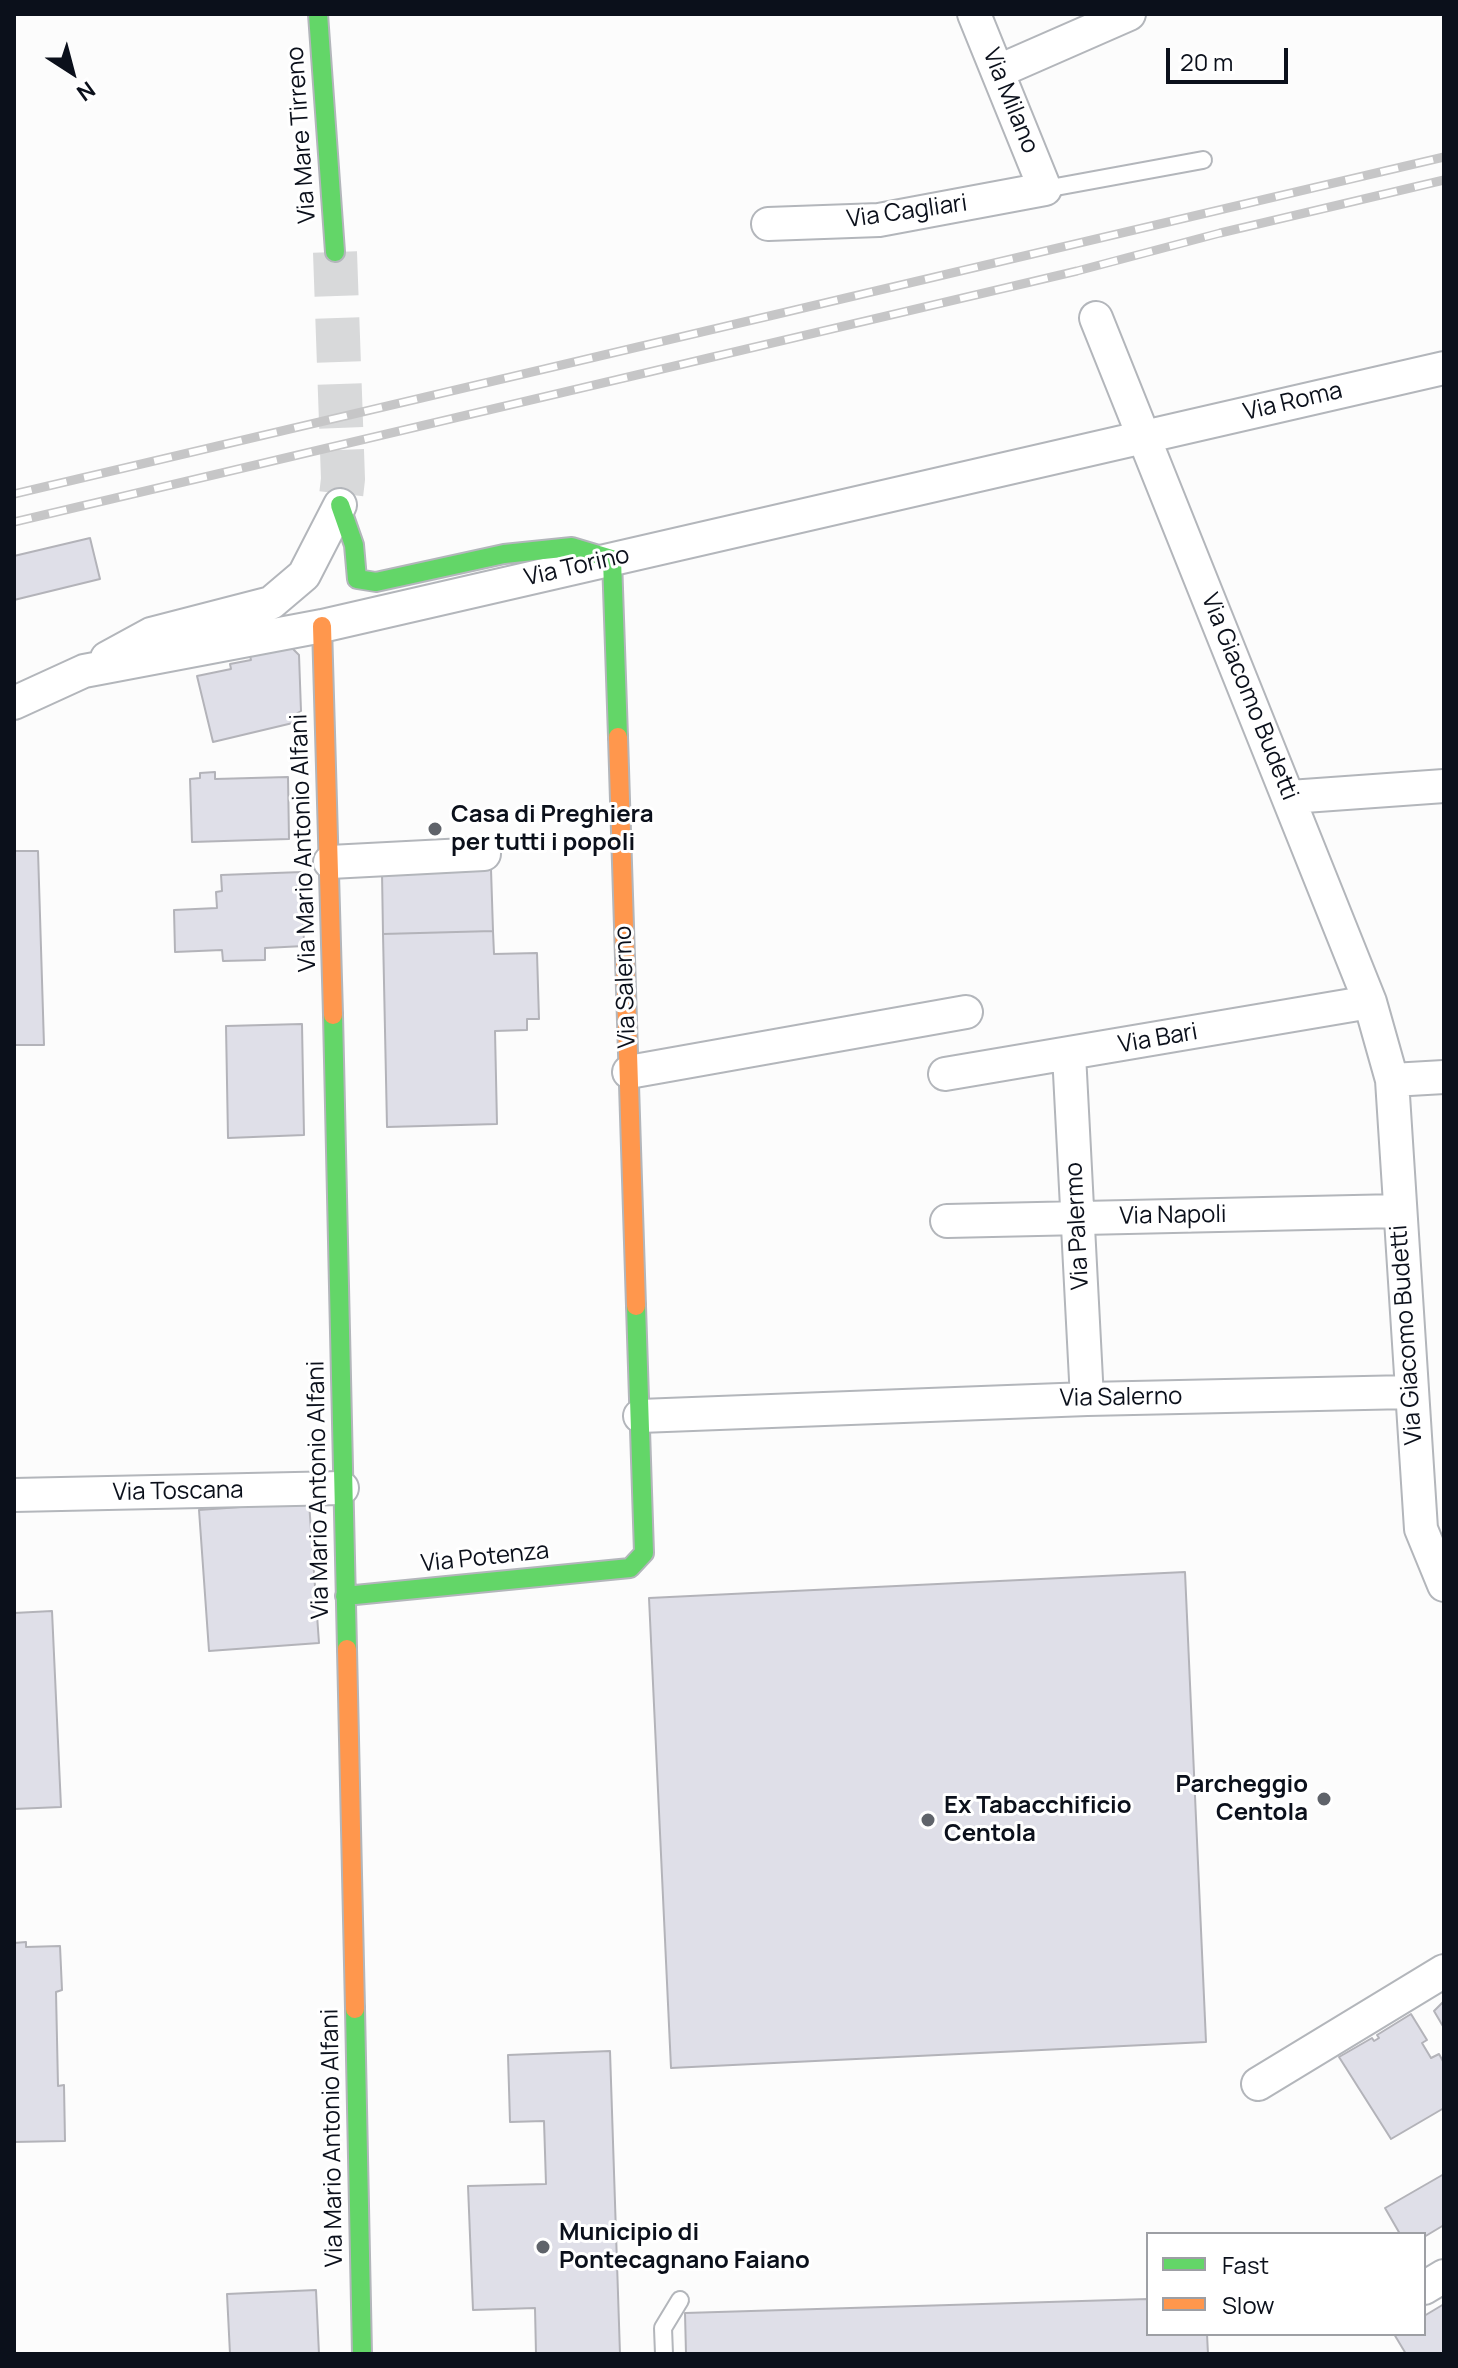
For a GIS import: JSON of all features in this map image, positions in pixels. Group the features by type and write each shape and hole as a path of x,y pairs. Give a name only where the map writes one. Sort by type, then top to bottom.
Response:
{"street":[{"name":"Via Mare Tirreno","path":"318,14 335,252"},
{"name":"Via Milano","path":"974,14 1045,189"},
{"path":"999,71 1129,14"},
{"name":"Via Cagliari","path":"768,224 879,220 1045,189"},
{"name":"Via Giacomo Budetti","path":"1096,318 1370,1002 1392,1080 1421,1529 1444,1585"},
{"name":"Via Roma","path":"1142,435 1444,368"},
{"name":"Via Torino","path":"14,703 84,671 322,626 1142,435"},
{"path":"340,505 354,545 357,579 376,582 504,554 572,547 612,559"},
{"path":"84,671 151,634 271,603 304,575 340,505"},
{"name":"Via Salerno","path":"612,559 644,1553 630,1568"},
{"name":"Via Mario Antonio Alfani","path":"322,626 330,862 362,2354"},
{"path":"1290,797 1444,786"},
{"path":"330,862 484,854"},
{"name":"Via Bari","path":"945,1074 1370,1002"},
{"path":"629,1072 966,1012"},
{"name":"Via Palermo","path":"1069,1054 1087,1399"},
{"path":"1392,1080 1444,1077"},
{"name":"Via Napoli","path":"947,1221 1399,1211"},
{"name":"Via Salerno","path":"640,1416 1087,1399 1410,1392"},
{"name":"Via Toscana","path":"14,1495 342,1488"},
{"name":"Via Potenza","path":"345,1596 630,1568"},
{"path":"1258,2084 1444,1971"},
{"path":"1426,2287 1444,2276"}],"lane":[{"path":"1045,189 1203,160"},
{"path":"664,2354 663,2328 680,2300"}],"building":[{"path":"90,538 100,579 14,600 14,556"},
{"path":"290,646 299,655 301,711 296,714 297,722 213,742 197,676 231,669 230,664 251,660 250,656"},
{"path":"215,772 215,779 288,777 289,839 192,842 190,779 200,778 200,773"},
{"path":"14,851 38,851 44,1045 14,1045"},
{"path":"491,869 493,931 383,934 382,873"},
{"path":"302,872 304,946 265,948 265,960 223,961 222,950 175,952 174,910 217,908 216,892 222,891 221,875"},
{"path":"493,931 494,954 537,953 539,1019 527,1019 527,1030 495,1031 497,1124 387,1127 383,934"},
{"path":"302,1024 304,1135 228,1138 226,1026"},
{"path":"309,1502 319,1643 209,1651 199,1510"},
{"name":"Ex Tabacchificio Centola","path":"1185,1572 1206,2042 671,2068 649,1598"},
{"path":"52,1611 61,1807 14,1809 14,1613"},
{"path":"26,1942 26,1947 60,1946 62,1990 56,1992 58,2086 64,2085 65,2141 14,2142 14,1943"},
{"path":"1444,2001 1444,2028 1434,2011"},
{"path":"1411,2014 1427,2040 1422,2043 1431,2058 1439,2054 1444,2063 1444,2108 1391,2139 1339,2057 1372,2038 1374,2041 1379,2038 1377,2035"},
{"name":"Municipio di Pontecagnano Faiano","path":"610,2051 620,2354 536,2354 535,2308 473,2310 468,2186 546,2184 544,2121 510,2122 508,2055"},
{"path":"1444,2174 1444,2225 1426,2236 1426,2232 1399,2232 1385,2208"},
{"path":"316,2290 319,2354 230,2354 227,2294"},
{"path":"1146,2299 1146,2336 1207,2336 1208,2354 686,2354 685,2313"},
{"path":"1444,2304 1444,2354 1406,2354 1395,2336 1426,2336 1426,2315"}],"tunnel":[{"path":"335,252 343,479 340,505"}],"railway":[{"path":"14,494 1444,157"},
{"path":"14,522 1077,271 1220,233 1444,180"}],"traffic: fast":[{"path":"318,14 335,252"},
{"path":"340,505 354,545 357,579 376,582 504,554 572,547 612,559 618,737"},
{"path":"333,1015 347,1649"},
{"path":"345,1596 630,1568 644,1553 636,1306"},
{"path":"355,2009 362,2354"}],"traffic: slow":[{"path":"322,626 333,1015"},
{"path":"618,737 636,1306"},
{"path":"347,1649 355,2009"}],"place":[{"name":"Casa di Preghiera per tutti i popoli","path":"435,829"},
{"name":"Parcheggio Centola","path":"1324,1799"},
{"name":"Ex Tabacchificio Centola","path":"928,1820"},
{"name":"Municipio di Pontecagnano Faiano","path":"543,2247"}]}
